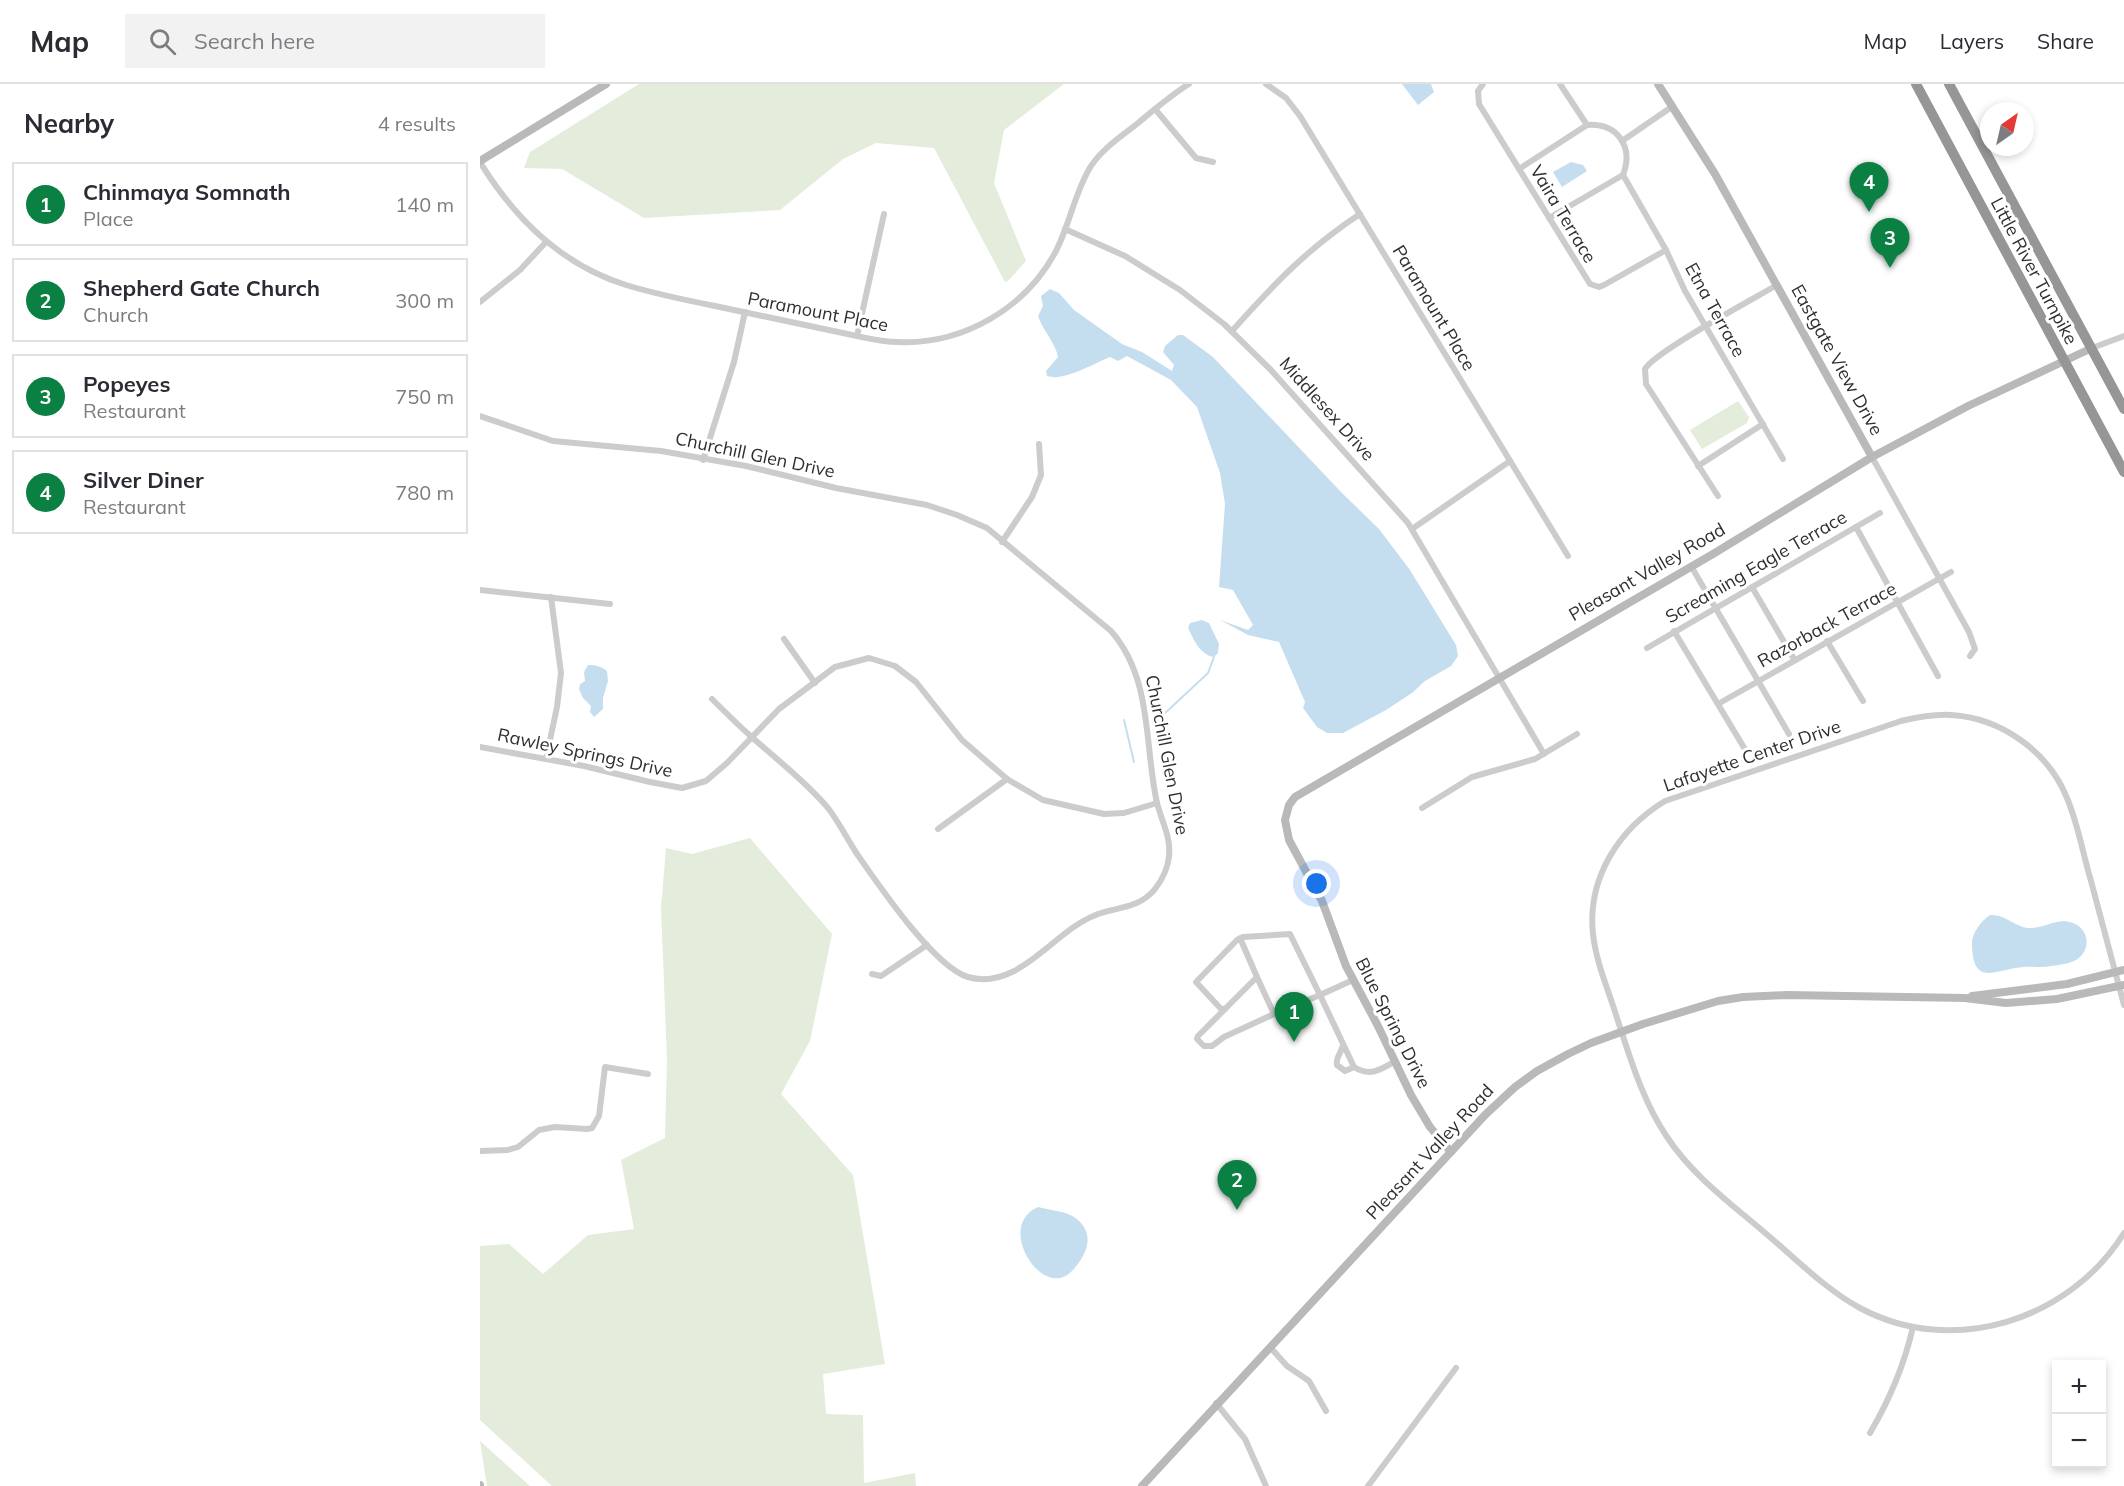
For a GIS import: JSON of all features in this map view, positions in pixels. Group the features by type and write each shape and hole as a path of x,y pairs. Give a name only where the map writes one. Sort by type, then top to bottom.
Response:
{"highway":[{"name":"Little River Turnpike","path":"1916,84 2124,472"},
{"name":"Little River Turnpike","path":"1949,84 2124,409"}],"street":[{"path":"480,162 606,84"},
{"name":"Paramount Place","path":"480,162 520,218 546,242 584,267 624,285 858,336 890,342 916,342 949,337 979,325 1009,307 1035,282 1056,250 1085,177 1095,161 1108,146 1189,84"},
{"name":"Paramount Place","path":"1266,84 1286,98 1295,108 1568,556"},
{"name":"Vaira Terrace","path":"1483,84 1478,92 1479,104 1590,284 1604,285 1666,250"},
{"path":"1560,84 1587,125"},
{"name":"Eastgate View Drive","path":"1658,84 1715,174 1973,641 1975,649 1970,656"},
{"path":"1622,141 1673,106"},
{"path":"1155,109 1196,158 1213,162"},
{"path":"1519,169 1587,125 1608,127 1622,141 1627,156 1623,175 1549,218"},
{"name":"Etna Terrace","path":"1623,175 1666,250 1685,291 1783,459"},
{"path":"858,336 884,214"},
{"path":"1232,331 1292,266 1336,230 1360,214"},
{"name":"Middlesex Drive","path":"1065,229 1125,256 1203,306 1270,369 1397,509 1412,529 1544,753"},
{"path":"480,302 520,270 546,242"},
{"path":"1718,496 1646,384 1645,369 1652,361 1777,285"},
{"path":"704,460 734,362 745,312"},
{"name":"Pleasant Valley Road","path":"1322,901 1286,832 1286,815 1295,797 1691,566 1872,457 1968,406 2063,360 2124,336"},
{"name":"Churchill Glen Drive","path":"480,416 553,441 661,451 746,466 836,488 927,506 957,515 987,528 1112,631 1136,670 1142,694 1157,803 1169,840 1169,858 1164,874 1155,889 1139,903 1091,917 1070,929 1022,968 989,979 968,977 949,967 927,945 857,854 828,808 712,699"},
{"path":"1698,466 1763,424"},
{"path":"1002,542 1032,498 1041,475 1039,444"},
{"path":"1412,529 1510,461"},
{"name":"Screaming Eagle Terrace","path":"1647,648 1880,513"},
{"path":"1856,527 1938,676"},
{"path":"1691,566 1789,734"},
{"name":"Razorback Terrace","path":"1718,704 1951,572"},
{"path":"1752,587 1794,659"},
{"path":"480,590 610,604"},
{"path":"546,759 561,673 551,597"},
{"path":"1674,631 1746,751"},
{"path":"784,639 815,683"},
{"path":"1827,641 1863,701"},
{"name":"Rawley Springs Drive","path":"480,747 682,788 705,781 727,764 779,709 836,667 869,658 895,666 916,682 962,740 1007,779 1043,800 1104,814 1124,813 1157,803"},
{"name":"Lafayette Center Drive","path":"2124,1005 2120,971 2073,814 2062,786 2050,769 2021,740 1997,726 1964,717 1922,716 1901,721 1679,795 1652,809 1628,830 1614,849 1600,877 1594,902 1592,918 1596,951 1648,1104 1667,1138 1706,1183 1844,1298 1879,1316 1913,1327 1942,1330 1981,1328 2033,1313 2067,1294 2106,1258 2124,1233"},
{"path":"1422,808 1472,777 1483,772 1525,762 1577,734"},
{"path":"938,829 1007,779"},
{"name":"Blue Spring Drive","path":"1322,901 1338,949 1422,1116 1451,1152"},
{"path":"1226,1008 1222,1010 1196,982 1240,938 1290,934 1354,1067 1372,1073 1395,1062"},
{"path":"1240,938 1274,1014"},
{"path":"872,974 881,976 927,945"},
{"name":"Pleasant Valley Road","path":"1965,998 2067,984 2120,971"},
{"path":"1257,977 1198,1036 1200,1044 1208,1047 1216,1044 1224,1037 1353,980"},
{"name":"Pleasant Valley Road","path":"1142,1486 1216,1403 1499,1101 1554,1060 1591,1042 1692,1007 1743,997 1787,995 1965,998 2006,1003 2057,999 2122,986"},
{"path":"1343,1044 1337,1065 1345,1071 1354,1067"},
{"path":"480,1150 508,1150 518,1147 539,1130 555,1127 592,1128 598,1116 605,1067 648,1074"},
{"path":"1870,1433 1897,1382 1913,1327"},
{"path":"1270,1347 1287,1366 1309,1382 1326,1411"},
{"path":"1368,1486 1456,1368"},
{"path":"1216,1403 1245,1439 1266,1486"}],"green space":[{"path":"639,84 1064,84 1004,130 994,183 1026,261 1005,282 934,148 876,143 843,159 780,210 644,218 562,169 524,168 530,152"},
{"path":"1738,401 1749,417 1747,423 1702,449 1690,430"},
{"path":"750,838 832,934 810,1041 781,1094 853,1175 885,1364 823,1374 826,1414 863,1415 864,1483 915,1473 916,1486 552,1486 480,1420 480,1246 509,1244 543,1274 588,1235 634,1229 621,1160 665,1138 667,1059 661,908 666,848 692,854"},
{"path":"480,1441 530,1486 487,1486"}],"water":[{"path":"1402,84 1431,84 1434,92 1418,105"},
{"path":"1571,162 1583,165 1587,171 1562,187 1553,172"},
{"path":"1050,289 1059,293 1074,310 1122,344 1142,352 1172,371 1174,365 1163,352 1165,346 1178,335 1183,335 1213,357 1379,529 1410,570 1456,645 1458,656 1451,666 1425,681 1412,693 1386,710 1343,733 1327,733 1317,727 1303,708 1305,702 1279,642 1248,635 1220,620 1248,630 1253,625 1233,590 1219,587 1225,504 1220,473 1197,407 1171,380 1127,356 1118,361 1110,357 1079,371 1061,376 1047,376 1046,371 1058,357 1038,316 1043,306 1041,296"},
{"path":"1202,620 1209,623 1219,644 1218,653 1214,657 1201,650 1188,628 1190,623"},
{"path":"588,665 598,666 607,671 608,681 603,698 603,709 594,717 590,712 591,706 583,698 579,689 580,684 585,681 584,672"},
{"path":"1990,915 2001,916 2029,928 2061,921 2073,923 2079,926 2086,936 2084,953 2066,964 2014,968 1988,973 1982,971 1977,967 1973,958 1972,941 1977,928"},
{"path":"1038,1207 1070,1215 1086,1230 1087,1244 1082,1258 1072,1271 1060,1278 1048,1277 1037,1269 1028,1258 1022,1244 1021,1229 1026,1216"}],"waterway":[{"path":"1163,715 1208,673 1214,657"},
{"path":"1124,720 1134,762"}],"place":[{"name":"Silver Diner","path":"1869,212"},
{"name":"Popeyes","path":"1890,268"},
{"name":"Chinmaya Somnath","path":"1294,1042"},
{"name":"Shepherd Gate Church","path":"1237,1210"}]}
